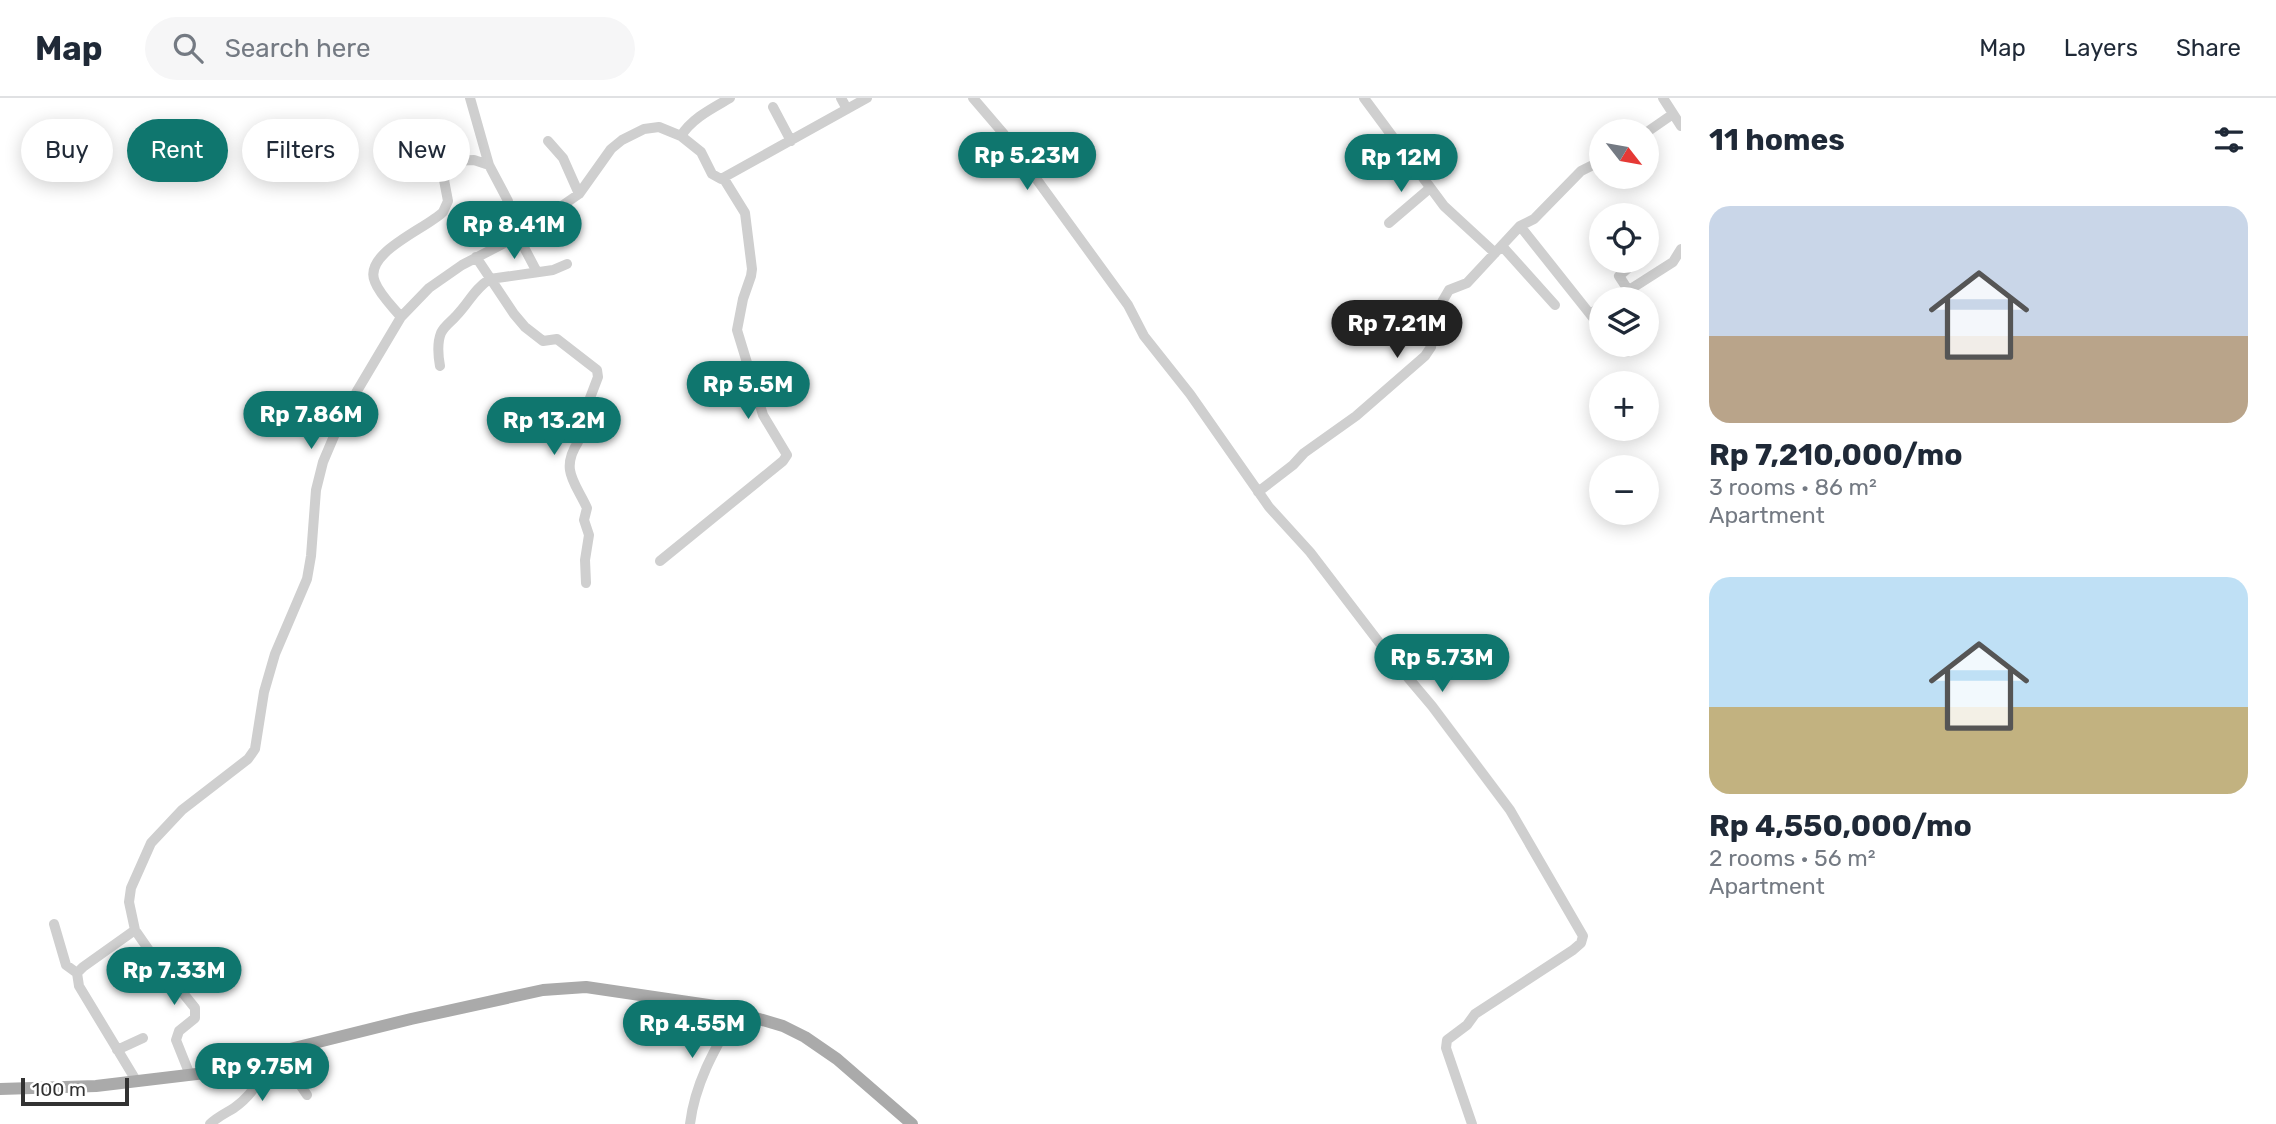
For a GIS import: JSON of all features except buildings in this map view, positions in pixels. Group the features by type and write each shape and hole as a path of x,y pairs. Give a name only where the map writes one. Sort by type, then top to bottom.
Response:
{"main road":[{"path":"0,1089 136,1082 222,1070 411,1018 565,987 610,990 737,1010 775,1022 805,1037 836,1059 912,1124"}],"street":[{"path":"470,98 489,165 508,201"},
{"path":"841,98 847,109"},
{"path":"190,1075 176,1040 179,1031 195,1018 196,1012 135,930 129,902 131,888 151,843 182,810 248,759 255,749 264,692 275,654 307,579 312,556 316,490 323,462 337,429 401,317 429,288 475,257 523,233 579,194 603,159 622,140 644,129 659,127 681,136 701,152 712,174 724,179 867,98"},
{"path":"973,98 1009,142 1128,304 1144,336 1190,394 1269,507 1310,552 1510,810 1583,936 1581,943 1573,950 1475,1014 1467,1026 1447,1040 1446,1048 1472,1124"},
{"path":"1364,98 1430,188 1458,220 1498,249 1555,305"},
{"path":"1663,98 1681,126"},
{"path":"681,136 689,125 724,100"},
{"path":"773,107 791,141"},
{"path":"1659,124 1673,114"},
{"path":"548,141 564,158 579,194"},
{"path":"401,317 373,279 375,263 384,253 443,212 449,198 443,186 444,180 454,161 474,160 489,165"},
{"path":"1258,492 1304,453 1356,416 1424,356 1431,347 1436,315 1446,295 1453,288 1467,283 1520,226 1534,219 1581,172 1589,168"},
{"path":"660,561 787,455 763,415 737,330 751,269 745,213 724,179"},
{"path":"1389,223 1430,188"},
{"path":"515,213 537,272"},
{"path":"1520,226 1589,313"},
{"path":"1642,287 1673,262 1681,249"},
{"path":"475,257 514,314 533,334 543,341 555,338 597,370 598,377 590,398 601,415 582,427 569,462 573,482 587,508 584,520 589,535 585,559 586,583"},
{"path":"440,366 440,335 445,325 457,316 476,289 490,279 537,272 567,264"},
{"path":"1623,273 1619,276 1627,287"},
{"path":"54,924 66,965 77,974 79,986 136,1082"},
{"path":"77,974 135,930"},
{"path":"690,1124 699,1081 737,1010"},
{"path":"117,1050 143,1038"},
{"path":"210,1124 243,1101 252,1091 273,1054 307,1095"}]}
